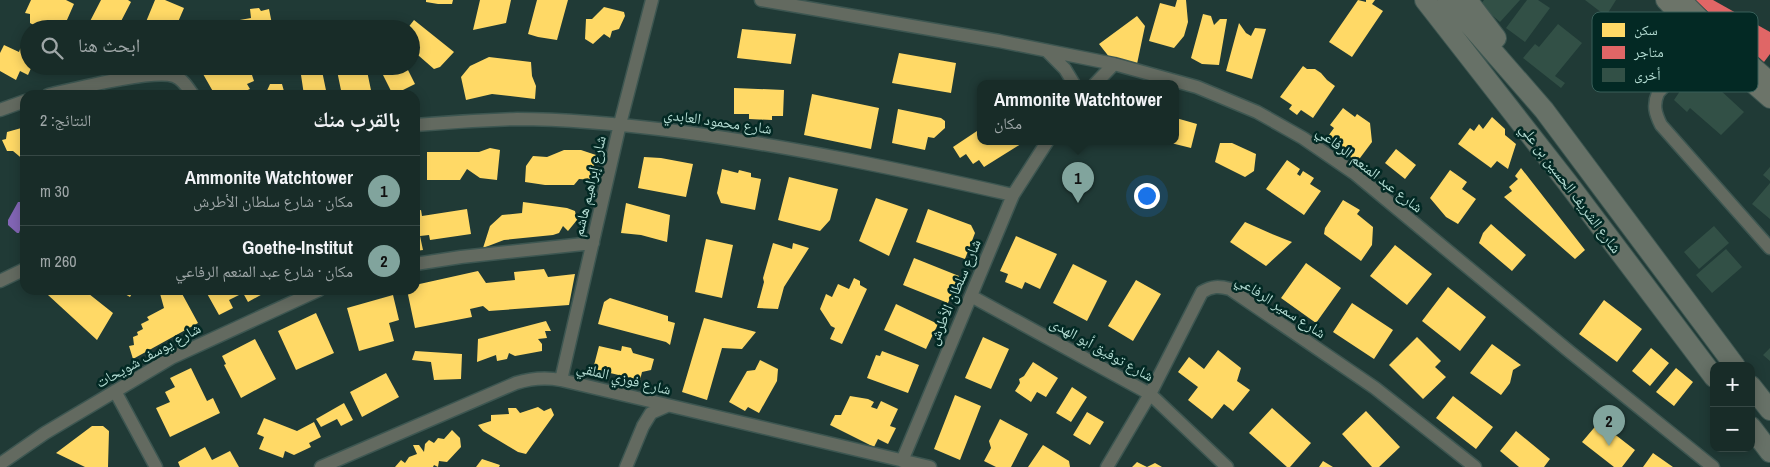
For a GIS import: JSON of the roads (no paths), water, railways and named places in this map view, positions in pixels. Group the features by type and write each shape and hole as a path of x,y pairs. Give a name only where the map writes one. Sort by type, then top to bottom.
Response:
{"main road":[{"name":"شارع الشريف الحسين بن علي","path":"1426,0 1567,182 1710,372"},
{"name":"شارع الشريف الحسين بن علي","path":"1448,0 1544,110 1732,362"},
{"path":"1468,0 1503,48 1544,110"},
{"path":"1665,0 1676,12"},
{"path":"1682,0 1694,12"},
{"path":"1758,71 1770,81"},
{"path":"1758,88 1770,99"},
{"path":"1755,391 1770,410"},
{"path":"1755,432 1770,452"}],"street":[{"name":"شارع إبراهيم هاشم","path":"561,380 620,124 652,0"},
{"name":"شارع عبد المنعم الرفاعي","path":"761,0 998,41 1114,64 1172,80"},
{"path":"1047,51 1065,69 1072,80"},
{"path":"1099,80 1114,64"},
{"path":"71,90 154,75"},
{"path":"168,75 176,76 190,90"},
{"name":"شارع عبد المنعم الرفاعي","path":"1179,82 1197,87 1257,112 1302,138 1354,173 1570,352 1713,467"},
{"path":"1659,92 1655,102 1655,112 1661,125 1770,248"},
{"path":"0,110 20,103"},
{"name":"شارع محمود العابدي","path":"420,125 448,122 518,119 620,124 781,146 872,163 1013,195"},
{"name":"شارع سلطان الأطرش","path":"902,461 1013,195 1045,145"},
{"path":"420,263 460,257 593,243"},
{"path":"0,281 20,271"},
{"name":"شارع سمير الرفاعي","path":"1107,467 1150,394 1202,292 1210,287 1221,286 1230,289 1375,388 1475,467"},
{"name":"شارع يوسف شويحات","path":"0,464 45,432 170,358 294,295"},
{"name":"شارع توفيق أبو الهدى","path":"971,296 1150,394 1227,467"},
{"name":"شارع فوزي الملقي","path":"321,467 347,461 516,383 531,378 547,378 930,467"},
{"path":"115,391 156,467"},
{"path":"626,467 643,426 651,413 667,406"}],"place":[{"name":"Ammonite Watchtower","path":"1078,203"},
{"name":"Goethe-Institut","path":"1609,446"}]}
